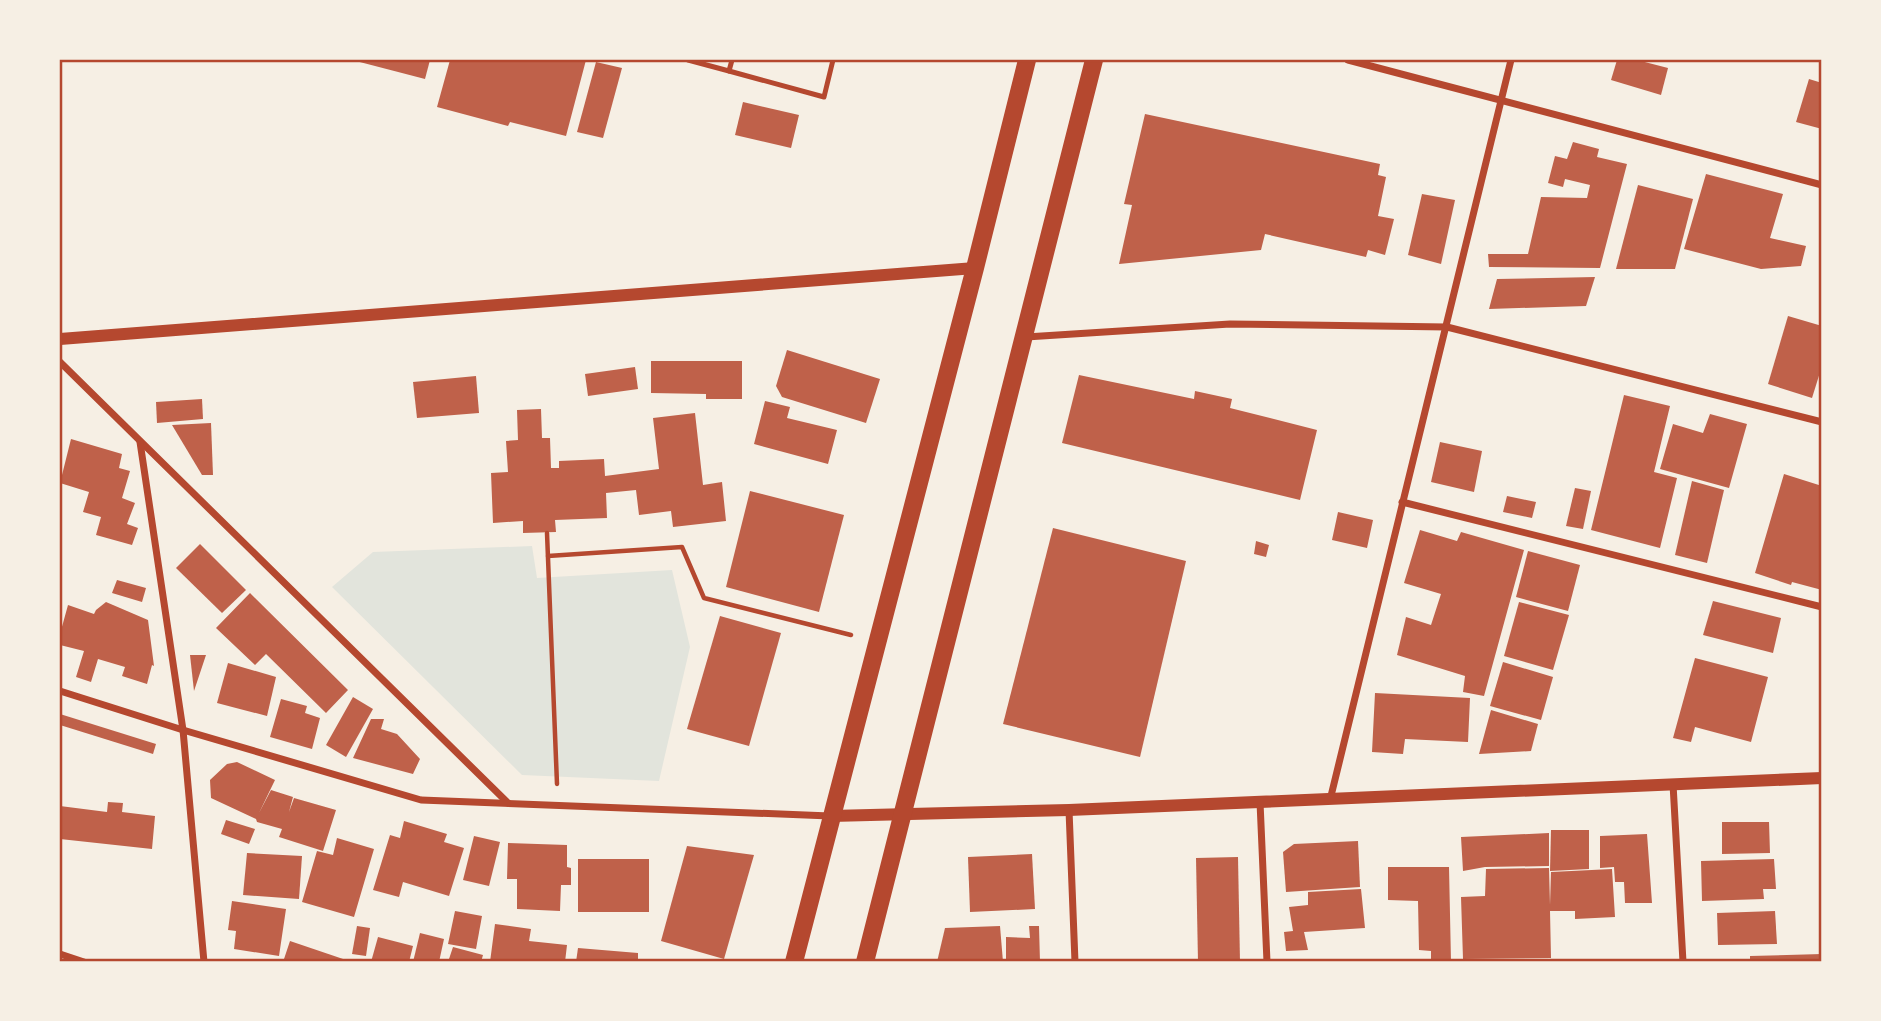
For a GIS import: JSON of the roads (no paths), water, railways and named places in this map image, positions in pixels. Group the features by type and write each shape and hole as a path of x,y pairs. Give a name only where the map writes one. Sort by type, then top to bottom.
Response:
{"main road":[{"path":"794,961 1027,60"},
{"path":"865,961 1094,60"}],"street":[{"path":"1348,60 1822,185"},
{"path":"1330,800 1511,60"},
{"path":"60,339 975,268"},
{"path":"1025,337 1230,324 1447,327 1822,422"},
{"path":"60,362 508,804"},
{"path":"140,441 183,730 204,961"},
{"path":"1402,502 1822,607"},
{"path":"60,691 421,800 831,816 902,815 1330,800 1822,778"},
{"path":"1673,784 1683,961"},
{"path":"1259,802 1266,961"},
{"path":"1069,810 1075,961"},
{"path":"60,954 84,961"}],"lane":[{"path":"688,60 824,97 833,60"},
{"path":"729,71 732,60"}]}
